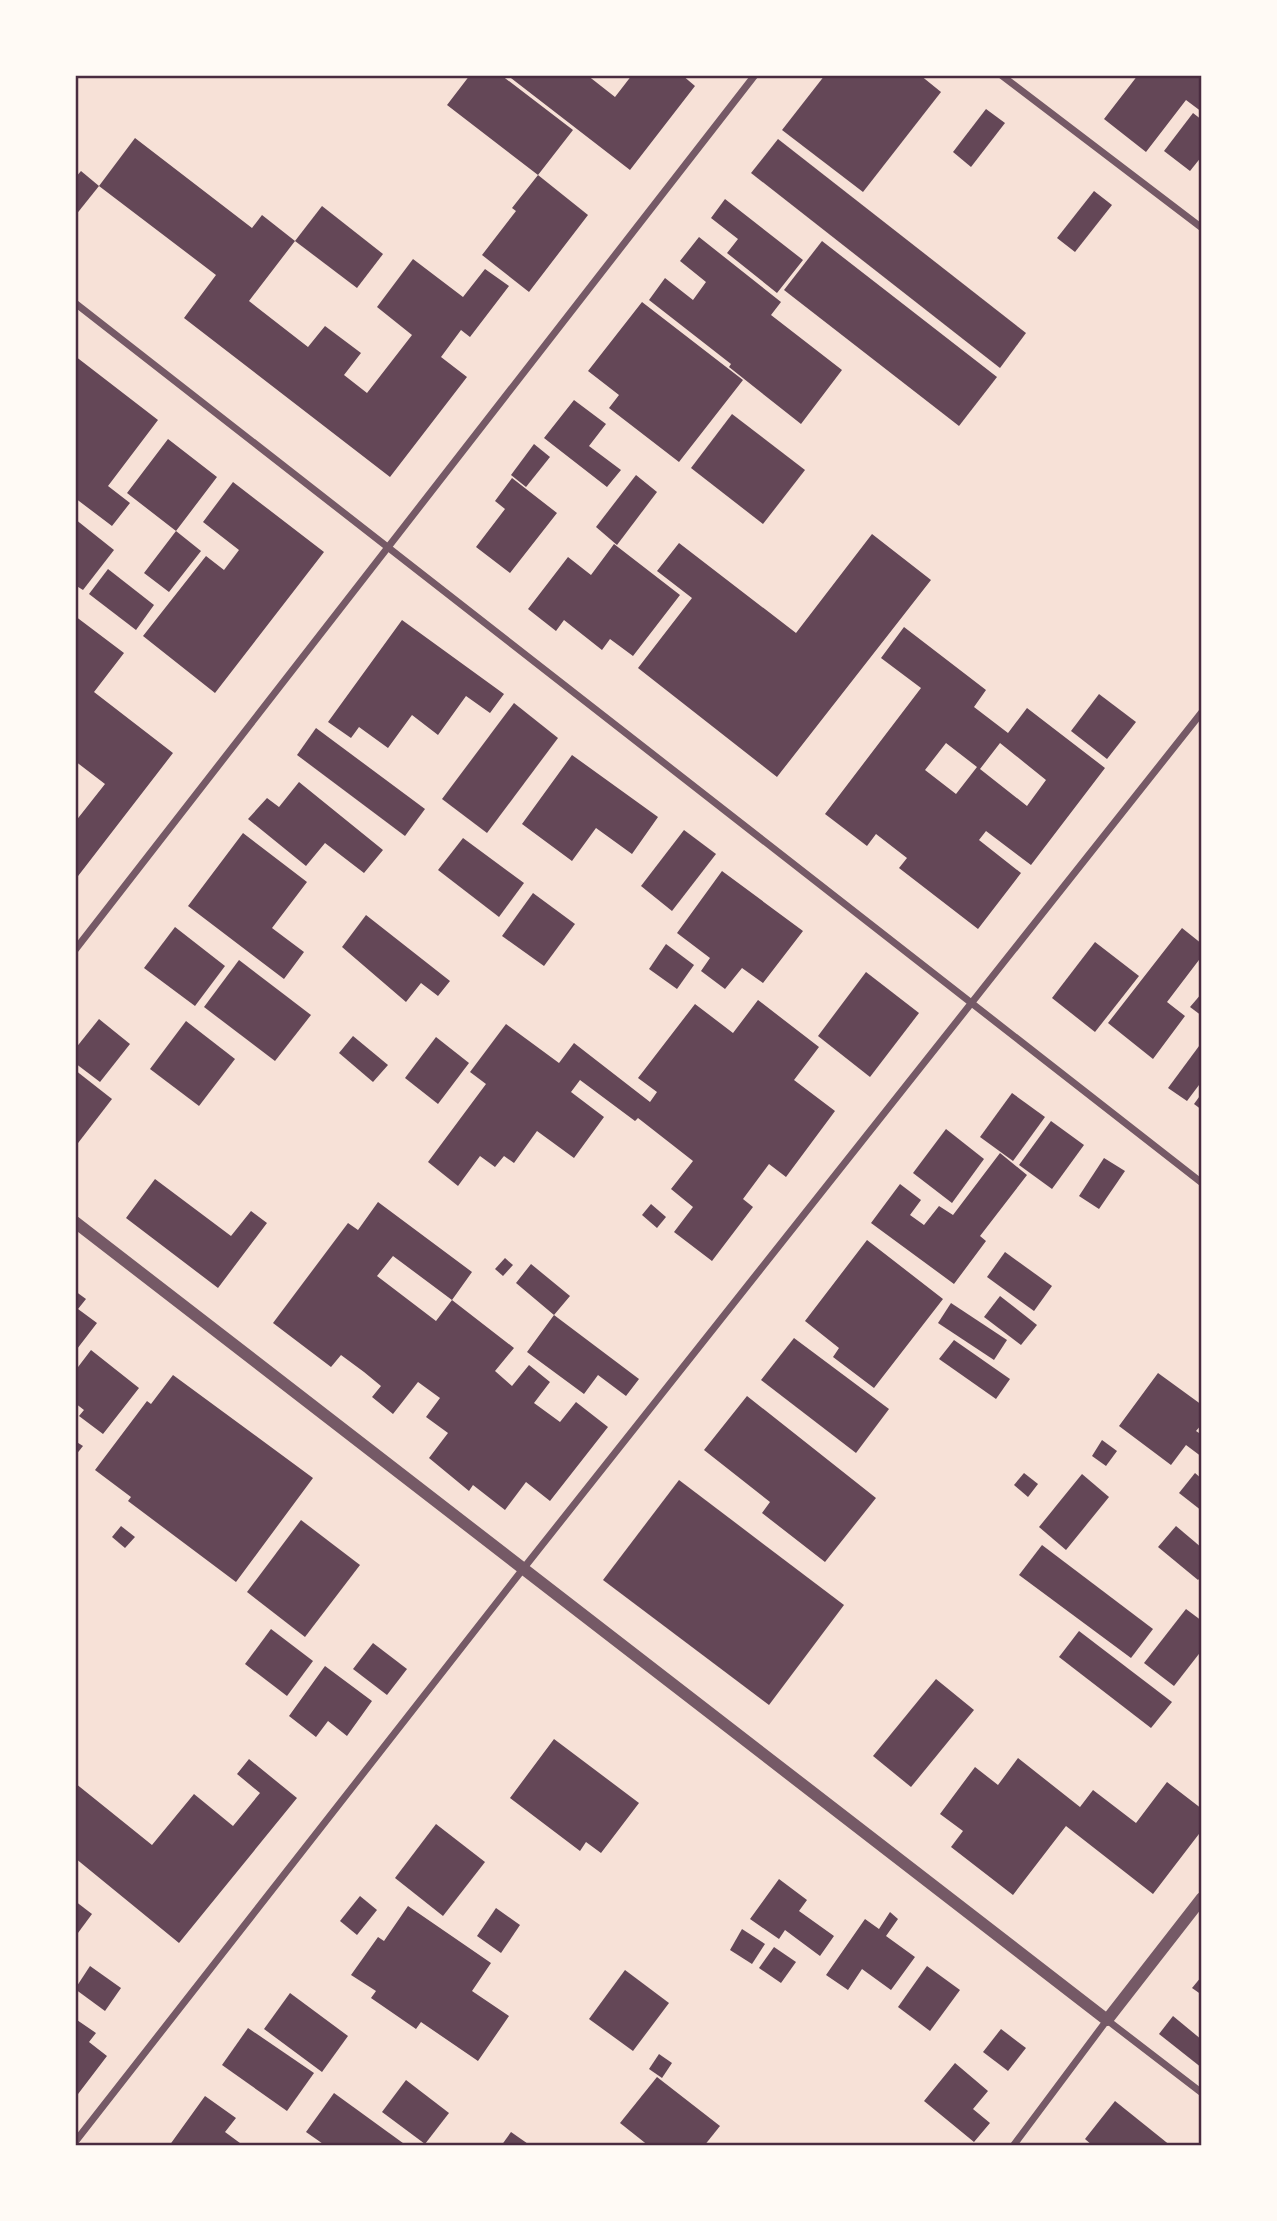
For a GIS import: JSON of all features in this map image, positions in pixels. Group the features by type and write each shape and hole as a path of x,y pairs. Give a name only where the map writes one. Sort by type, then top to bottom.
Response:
{"street":[{"path":"75,950 755,75"},
{"path":"1001,75 1202,228"},
{"path":"75,303 1202,1183"},
{"path":"75,2142 523,1569 1202,712"},
{"path":"75,1222 1202,2094"},
{"path":"1013,2146 1202,1898"}],"building":[{"path":"470,75 501,75 573,130 538,175 447,105"},
{"path":"507,75 587,75 615,97 632,75 682,75 695,86 630,170"},
{"path":"825,75 920,75 941,92 863,192 782,130"},
{"path":"1138,75 1202,75 1202,112 1186,100 1146,152 1104,119"},
{"path":"986,109 1005,123 971,167 953,152"},
{"path":"1193,113 1202,120 1202,156 1190,171 1164,151"},
{"path":"135,138 252,228 262,215 295,241 249,301 308,347 325,326 361,353 344,375 367,393 412,335 377,307 413,259 463,297 485,269 509,286 470,337 461,330 441,357 467,377 390,477 184,318 216,275 99,186"},
{"path":"778,139 1026,333 1000,368 751,173"},
{"path":"81,171 99,186 75,216 75,178"},
{"path":"538,175 588,215 529,292 482,255 516,211 512,208"},
{"path":"1094,191 1112,205 1075,252 1057,238"},
{"path":"725,199 803,260 777,293 727,253 738,239 711,218"},
{"path":"322,206 383,254 357,288 295,241"},
{"path":"699,237 781,302 771,315 842,370 801,424 729,367 731,364 649,300 665,278 693,300 706,282 680,261"},
{"path":"822,241 997,377 959,426 784,290"},
{"path":"642,302 743,380 679,462 609,408 619,395 588,371"},
{"path":"75,356 158,420 108,486 130,503 112,526 75,498"},
{"path":"574,400 606,424 589,446 621,470 607,487 544,438"},
{"path":"732,414 805,470 763,524 691,468"},
{"path":"168,439 217,477 176,531 127,493"},
{"path":"534,444 550,457 526,487 511,475"},
{"path":"636,475 657,492 617,545 596,527"},
{"path":"512,478 557,513 510,573 476,547 505,509 495,501"},
{"path":"233,482 324,552 215,693 143,636 206,556 224,570 239,550 203,522"},
{"path":"75,519 114,550 83,590 75,585"},
{"path":"176,531 201,551 169,592 144,573"},
{"path":"872,534 931,580 777,777 638,668 692,598 657,571 679,543 796,633"},
{"path":"614,544 680,595 633,656 610,639 602,650 564,620 556,631 528,609 568,557 591,575"},
{"path":"108,569 154,605 136,630 89,594"},
{"path":"75,616 124,653 94,692 173,753 75,880 75,822 105,784 75,761"},
{"path":"402,620 504,694 490,713 466,696 438,735 412,715 388,748 359,727 351,738 328,722"},
{"path":"904,627 986,690 974,707 1008,733 1027,708 1105,768 1031,865 986,831 979,840 1021,873 978,929 899,868 907,858 876,834 867,846 825,814 921,688 881,658","holes":["946,743 977,767 956,794 925,770","1000,743 1046,780 1027,806 980,769"]},
{"path":"1099,694 1136,722 1107,759 1071,731"},
{"path":"514,703 558,738 487,833 442,799"},
{"path":"316,728 425,809 405,836 297,755"},
{"path":"572,755 658,817 632,854 596,828 572,861 522,824"},
{"path":"299,782 383,850 364,873 325,843 306,866 248,819 267,798 279,807"},
{"path":"684,830 716,854 672,911 641,886"},
{"path":"243,833 307,882 272,928 304,952 284,979 188,906"},
{"path":"463,838 524,883 499,917 438,870"},
{"path":"722,871 803,931 763,983 742,968 725,989 701,971 710,958 677,933"},
{"path":"533,893 575,924 544,966 502,936"},
{"path":"366,915 450,981 438,996 421,983 406,1002 342,947"},
{"path":"175,927 225,966 195,1006 144,968"},
{"path":"1182,928 1202,944 1202,956 1167,1002 1185,1016 1153,1059 1108,1023"},
{"path":"1095,942 1139,976 1095,1032 1052,998"},
{"path":"666,944 694,965 677,989 649,969"},
{"path":"239,960 311,1015 275,1061 204,1007"},
{"path":"866,972 919,1013 870,1077 818,1036"},
{"path":"1202,993 1202,1016 1190,1007"},
{"path":"758,1000 819,1047 794,1080 835,1111 786,1177 769,1164 743,1199 753,1207 712,1261 674,1232 693,1207 671,1189 693,1161 638,1118 635,1121 580,1080 571,1092 604,1117 574,1158 537,1131 514,1163 504,1156 495,1167 480,1156 458,1186 428,1162 486,1084 470,1072 506,1024 559,1063 574,1043 650,1102 657,1092 638,1078 695,1004 733,1033"},
{"path":"99,1019 130,1044 100,1082 75,1063 75,1049"},
{"path":"186,1021 235,1059 199,1106 150,1069"},
{"path":"353,1036 388,1065 373,1082 339,1053"},
{"path":"436,1037 469,1063 438,1104 405,1078"},
{"path":"1202,1042 1202,1081 1187,1101 1168,1088"},
{"path":"75,1070 112,1099 75,1147"},
{"path":"1012,1093 1045,1117 1013,1161 980,1137"},
{"path":"1202,1093 1202,1110 1194,1104"},
{"path":"1051,1121 1084,1145 1052,1189 1019,1165"},
{"path":"946,1129 984,1159 952,1203 913,1173"},
{"path":"1000,1153 1027,1175 980,1236 986,1241 954,1284 871,1223 900,1184 921,1200 910,1215 924,1225 939,1206 953,1215"},
{"path":"1104,1158 1125,1171 1099,1209 1079,1196"},
{"path":"155,1179 231,1236 251,1211 267,1223 218,1288 126,1218"},
{"path":"378,1202 472,1272 452,1300 514,1348 495,1371 512,1386 529,1365 550,1382 534,1403 560,1422 576,1402 608,1427 550,1501 526,1482 505,1510 473,1485 469,1491 429,1458 448,1433 426,1417 440,1398 418,1382 393,1414 372,1397 381,1386 364,1372 341,1355 331,1367 273,1323 348,1223 358,1230","holes":["393,1256 452,1300 436,1321 377,1276"]},
{"path":"651,1204 666,1217 657,1228 642,1215"},
{"path":"867,1240 943,1299 874,1388 833,1357 839,1348 805,1321"},
{"path":"1005,1252 1052,1286 1034,1311 987,1277"},
{"path":"505,1258 513,1265 503,1276 495,1269"},
{"path":"531,1264 570,1296 554,1315 516,1283"},
{"path":"75,1291 86,1299 78,1309 97,1323 77,1349"},
{"path":"1000,1296 1037,1325 1021,1345 984,1317"},
{"path":"951,1303 1007,1340 994,1360 938,1323"},
{"path":"554,1315 639,1379 626,1396 598,1375 584,1394 527,1352"},
{"path":"794,1338 889,1409 856,1453 761,1380"},
{"path":"954,1340 1010,1379 996,1399 939,1359"},
{"path":"91,1350 139,1388 103,1434 79,1416 84,1410 75,1403 75,1371"},
{"path":"1158,1373 1202,1405 1202,1424 1196,1431 1202,1435 1202,1457 1186,1445 1171,1465 1119,1426"},
{"path":"173,1375 313,1478 236,1582 128,1501 131,1497 95,1470 147,1401 151,1404"},
{"path":"747,1396 876,1498 825,1562 762,1513 770,1502 704,1450"},
{"path":"1102,1440 1117,1451 1106,1466 1092,1456"},
{"path":"75,1441 83,1446 75,1456"},
{"path":"1024,1473 1038,1484 1028,1497 1014,1485"},
{"path":"1195,1473 1202,1479 1202,1511 1179,1493"},
{"path":"1082,1474 1109,1497 1066,1550 1039,1527"},
{"path":"679,1480 844,1605 769,1705 603,1580"},
{"path":"301,1520 360,1565 305,1637 247,1592"},
{"path":"121,1526 135,1537 125,1548 112,1537"},
{"path":"1176,1526 1202,1548 1202,1576 1198,1580 1158,1547"},
{"path":"1042,1545 1153,1629 1131,1658 1019,1575"},
{"path":"1186,1609 1202,1621 1202,1650 1174,1686 1144,1663"},
{"path":"271,1629 313,1661 287,1696 245,1664"},
{"path":"1079,1631 1172,1702 1151,1728 1059,1657"},
{"path":"373,1643 407,1669 387,1695 353,1669"},
{"path":"325,1666 372,1701 347,1736 328,1721 316,1737 289,1716"},
{"path":"936,1679 974,1710 911,1787 873,1756"},
{"path":"554,1739 639,1803 601,1853 586,1842 580,1851 510,1798"},
{"path":"1018,1758 1080,1807 1093,1790 1136,1823 1167,1782 1202,1809 1202,1830 1153,1894 1066,1826 1013,1895 951,1847 963,1831 940,1814 975,1767 998,1785"},
{"path":"249,1759 297,1798 179,1943 75,1858 75,1783 152,1845 194,1794 233,1826 260,1793 237,1774"},
{"path":"436,1824 485,1862 443,1916 395,1878"},
{"path":"779,1879 807,1900 799,1911 834,1936 820,1956 785,1930 779,1939 750,1919"},
{"path":"360,1896 377,1910 357,1935 340,1921"},
{"path":"75,1901 92,1914 75,1937"},
{"path":"408,1906 491,1963 472,1991 509,2016 478,2061 421,2022 416,2029 371,1998 376,1991 351,1975 378,1937 384,1941"},
{"path":"496,1908 520,1925 501,1953 477,1936"},
{"path":"890,1912 898,1919 886,1936 915,1957 891,1990 862,1969 848,1990 826,1975 865,1919 879,1929"},
{"path":"742,1929 765,1944 752,1964 730,1950"},
{"path":"774,1947 796,1962 781,1983 759,1968"},
{"path":"90,1966 121,1988 105,2011 75,1989"},
{"path":"927,1966 960,1990 930,2031 898,2007"},
{"path":"625,1970 669,2003 633,2051 589,2019"},
{"path":"1202,1976 1202,1995 1192,1988"},
{"path":"290,1993 348,2036 322,2072 264,2029"},
{"path":"1173,2016 1202,2040 1202,2068 1159,2034"},
{"path":"77,2020 96,2033 89,2042 107,2056 75,2098"},
{"path":"248,2028 314,2073 287,2111 222,2065"},
{"path":"1001,2029 1026,2048 1008,2071 983,2052"},
{"path":"659,2054 672,2063 662,2078 649,2069"},
{"path":"955,2063 988,2091 973,2109 990,2123 974,2142 924,2101"},
{"path":"657,2077 720,2126 704,2146 649,2146 620,2123"},
{"path":"406,2080 449,2113 425,2144 382,2112"},
{"path":"334,2093 407,2146 326,2146 306,2132"},
{"path":"205,2096 236,2118 225,2132 244,2146 169,2146"},
{"path":"1115,2101 1171,2146 1093,2146 1085,2139"},
{"path":"511,2132 531,2146 501,2146"}]}
